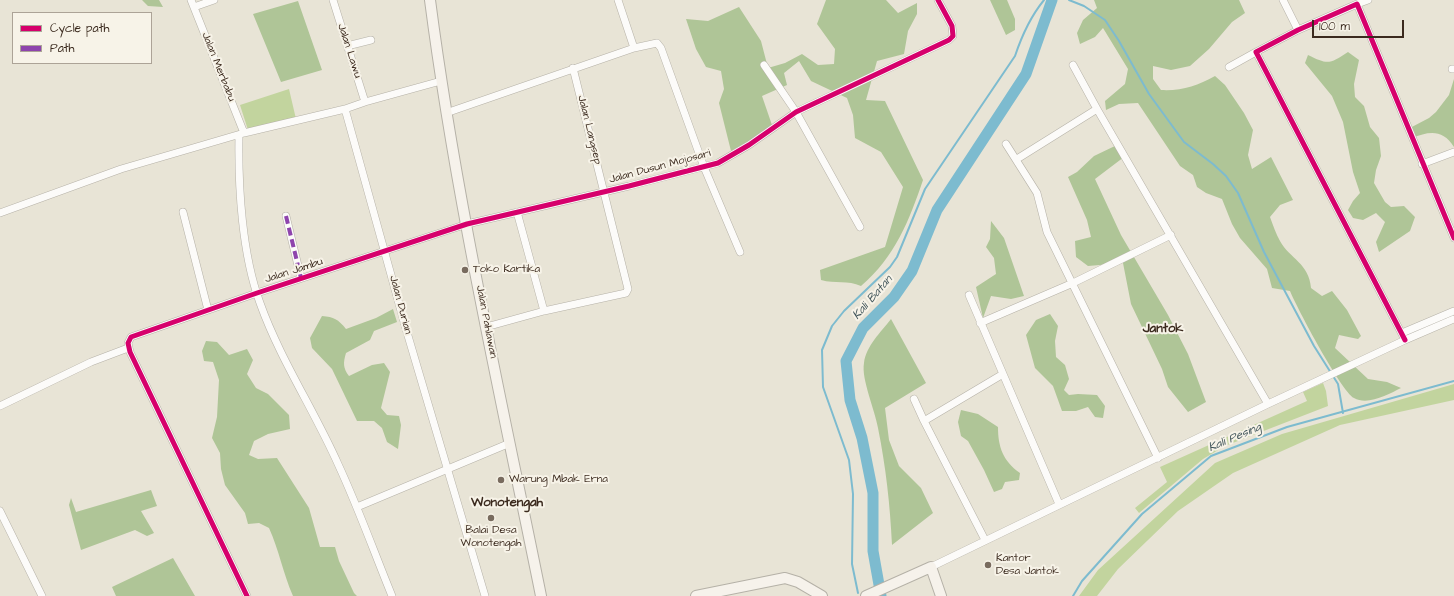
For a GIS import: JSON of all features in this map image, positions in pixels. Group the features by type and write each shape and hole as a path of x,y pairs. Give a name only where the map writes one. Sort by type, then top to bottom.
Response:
{"main road":[{"name":"Jalan Pahlawan","path":"430,0 446,113 486,327 540,596"},
{"path":"868,595 931,567 941,596"},
{"path":"696,596 785,578 791,579 822,596"}],"street":[{"path":"193,3 214,0"},
{"name":"Jalan Lawu","path":"333,0 365,102"},
{"path":"618,0 634,48"},
{"name":"Jalan Dusun Mojosari","path":"467,224 704,167 732,155 796,112 954,36 952,26 938,0"},
{"path":"1283,0 1298,30"},
{"path":"1229,67 1298,30 1368,0"},
{"name":"Jalan Merbabu","path":"193,3 241,134"},
{"path":"1357,4 1422,164 1454,238"},
{"path":"347,46 371,40"},
{"path":"446,113 634,48 653,43 659,45 704,167 740,252"},
{"path":"1256,52 1403,336"},
{"path":"764,65 796,112 860,227"},
{"path":"1073,65 1268,404"},
{"name":"Jalan Langsep","path":"544,311 627,291 628,289 573,68"},
{"path":"0,213 121,169 241,134 345,109 441,81"},
{"name":"Jalan Durian","path":"345,109 485,596"},
{"path":"1017,159 1097,109"},
{"path":"241,134 238,161 245,235 257,293 269,325 338,463 392,596"},
{"path":"1006,144 1017,159 1037,193 1047,232 1158,458"},
{"path":"1422,164 1454,152"},
{"path":"183,212 208,310"},
{"path":"486,327 544,311 517,212"},
{"path":"286,216 301,278"},
{"name":"Jalan Jambu","path":"128,348 129,340 135,335 301,278 467,224"},
{"path":"980,323 1073,283 1171,235"},
{"path":"969,295 1059,504"},
{"path":"931,567 1059,504 1332,374 1454,311"},
{"path":"1403,336 1454,319"},
{"path":"0,406 91,362 128,348 213,529 247,596"},
{"path":"924,421 1003,374"},
{"path":"914,399 985,540"},
{"path":"357,508 510,443"},
{"path":"0,511 42,596"}],"green space":[{"path":"142,0 159,0 163,7 148,6"},
{"path":"826,0 886,0 898,13 917,3 917,14 908,31 904,54 877,61 866,100 885,101 923,180 900,238 883,263 861,286 851,283 821,280 820,270 885,247 903,187 881,152 855,138 853,115 847,98 811,81 799,61 784,73 787,85 762,96 773,128 731,151 719,103 724,89 721,71 706,67 696,49 686,19 708,21 739,7 761,41 768,68 785,63 802,54 818,65 834,64 835,49 817,24"},
{"path":"990,0 1007,0 1015,19 1015,30 1006,35"},
{"path":"1094,0 1239,0 1245,13 1232,22 1209,49 1190,66 1171,70 1153,66 1153,79 1161,90 1176,90 1189,87 1202,83 1215,76 1225,85 1244,113 1253,130 1248,155 1252,169 1271,157 1293,200 1280,205 1270,217 1280,241 1307,273 1311,288 1322,296 1332,291 1347,310 1361,336 1358,339 1339,335 1335,348 1368,379 1387,382 1401,388 1385,396 1372,400 1366,401 1354,398 1330,366 1290,291 1272,288 1267,269 1240,238 1232,224 1222,199 1206,193 1197,187 1193,175 1180,166 1138,103 1119,104 1106,110 1105,101 1125,84 1128,69 1103,28 1095,37 1080,44 1077,33 1083,20 1097,8"},
{"path":"298,1 322,70 281,82 253,14"},
{"path":"1348,52 1359,60 1354,84 1355,97 1364,106 1370,127 1379,138 1381,156 1376,170 1374,183 1385,202 1391,207 1404,206 1415,217 1410,231 1379,252 1376,242 1385,222 1376,213 1363,220 1353,218 1348,210 1360,193 1353,172 1343,122 1332,96 1305,63 1308,55 1325,62 1329,62"},
{"path":"1454,79 1454,147 1450,141 1440,134 1430,133 1412,138 1408,129 1429,118 1436,112 1449,95"},
{"path":"289,89 296,119 248,130 240,105"},
{"path":"1117,145 1124,157 1095,179 1121,235 1168,315 1188,354 1206,402 1188,412 1168,387 1162,369 1131,304 1123,263 1088,266 1076,257 1075,241 1091,237 1087,220 1068,177 1077,172 1094,156"},
{"path":"991,221 1004,238 1024,296 1011,299 991,296 983,318 976,287 996,274 994,258 986,247 990,239"},
{"path":"393,309 397,322 374,331 370,340 346,353 344,365 349,376 372,365 384,363 390,372 381,408 387,415 399,416 401,425 398,449 387,442 382,428 374,421 357,421 332,369 312,348 310,338 322,316 336,319 346,329 376,318"},
{"path":"1050,314 1058,326 1055,341 1056,357 1065,365 1069,379 1064,390 1069,395 1097,395 1105,406 1103,418 1095,417 1088,407 1076,411 1062,411 1053,386 1035,368 1026,335 1036,320"},
{"path":"891,319 926,383 885,408 889,440 899,466 921,488 933,513 892,545 889,501 883,457 876,421 864,377 865,357 874,340"},
{"path":"206,341 217,342 229,355 247,349 253,360 247,374 256,388 268,394 289,415 290,429 268,434 254,441 249,455 258,459 277,458 309,508 320,547 335,547 339,561 354,593 357,596 293,596 269,528 259,523 248,524 245,513 225,485 221,469 220,453 212,438 217,417 219,380 213,362 204,361 202,351"},
{"path":"1323,383 1326,391 1328,406 1225,446 1203,459 1139,513 1135,508 1167,482 1160,467 1307,401 1303,392"},
{"path":"1454,384 1454,400 1340,425 1233,473 1178,511 1118,569 1097,596 1079,596 1098,570 1215,463 1282,434"},
{"path":"961,410 978,414 998,427 1000,447 1009,464 1020,473 1019,480 1005,482 1002,489 994,492 968,441 961,436 958,422"},
{"path":"151,490 157,506 141,511 154,533 147,536 135,530 81,550 69,505 71,498 76,512"},
{"path":"173,558 195,596 116,596 112,587"}],"waterway":[{"path":"858,593 852,564 853,494 849,460 823,387 822,350 832,326 844,311 890,267 897,257 925,189 1015,56 1027,26 1044,0"},
{"name":"Kali Batan","path":"881,596 873,551 873,493 862,438 850,400 846,361 863,328 894,297 912,271 937,210 1026,74 1052,0"},
{"path":"1069,0 1084,6 1105,20 1119,41 1149,94 1184,142 1226,176 1238,193 1264,252 1314,346 1338,384 1343,413"},
{"name":"Kali Pesing","path":"1073,596 1082,581 1142,514 1211,456 1287,427 1454,381"}],"marked path":[{"path":"286,216 301,278"}],"cycle path":[{"path":"247,596 130,352 128,343 131,337 257,293 467,224 629,186 718,163 749,145 796,112 949,40 953,36 952,26 938,0"},
{"path":"1405,340 1256,52 1298,30 1357,4 1454,238"}],"place":[{"name":"Toko Kartika","path":"465,270"},
{"name":"Warung Mbak Erna","path":"501,480"},
{"name":"Balai Desa Wonotengah","path":"491,518"},
{"name":"Kantor Desa Jantok","path":"988,565"}],"district":[{"name":"Jantok","path":"1163,329"},
{"name":"Wonotengah","path":"507,503"}]}
